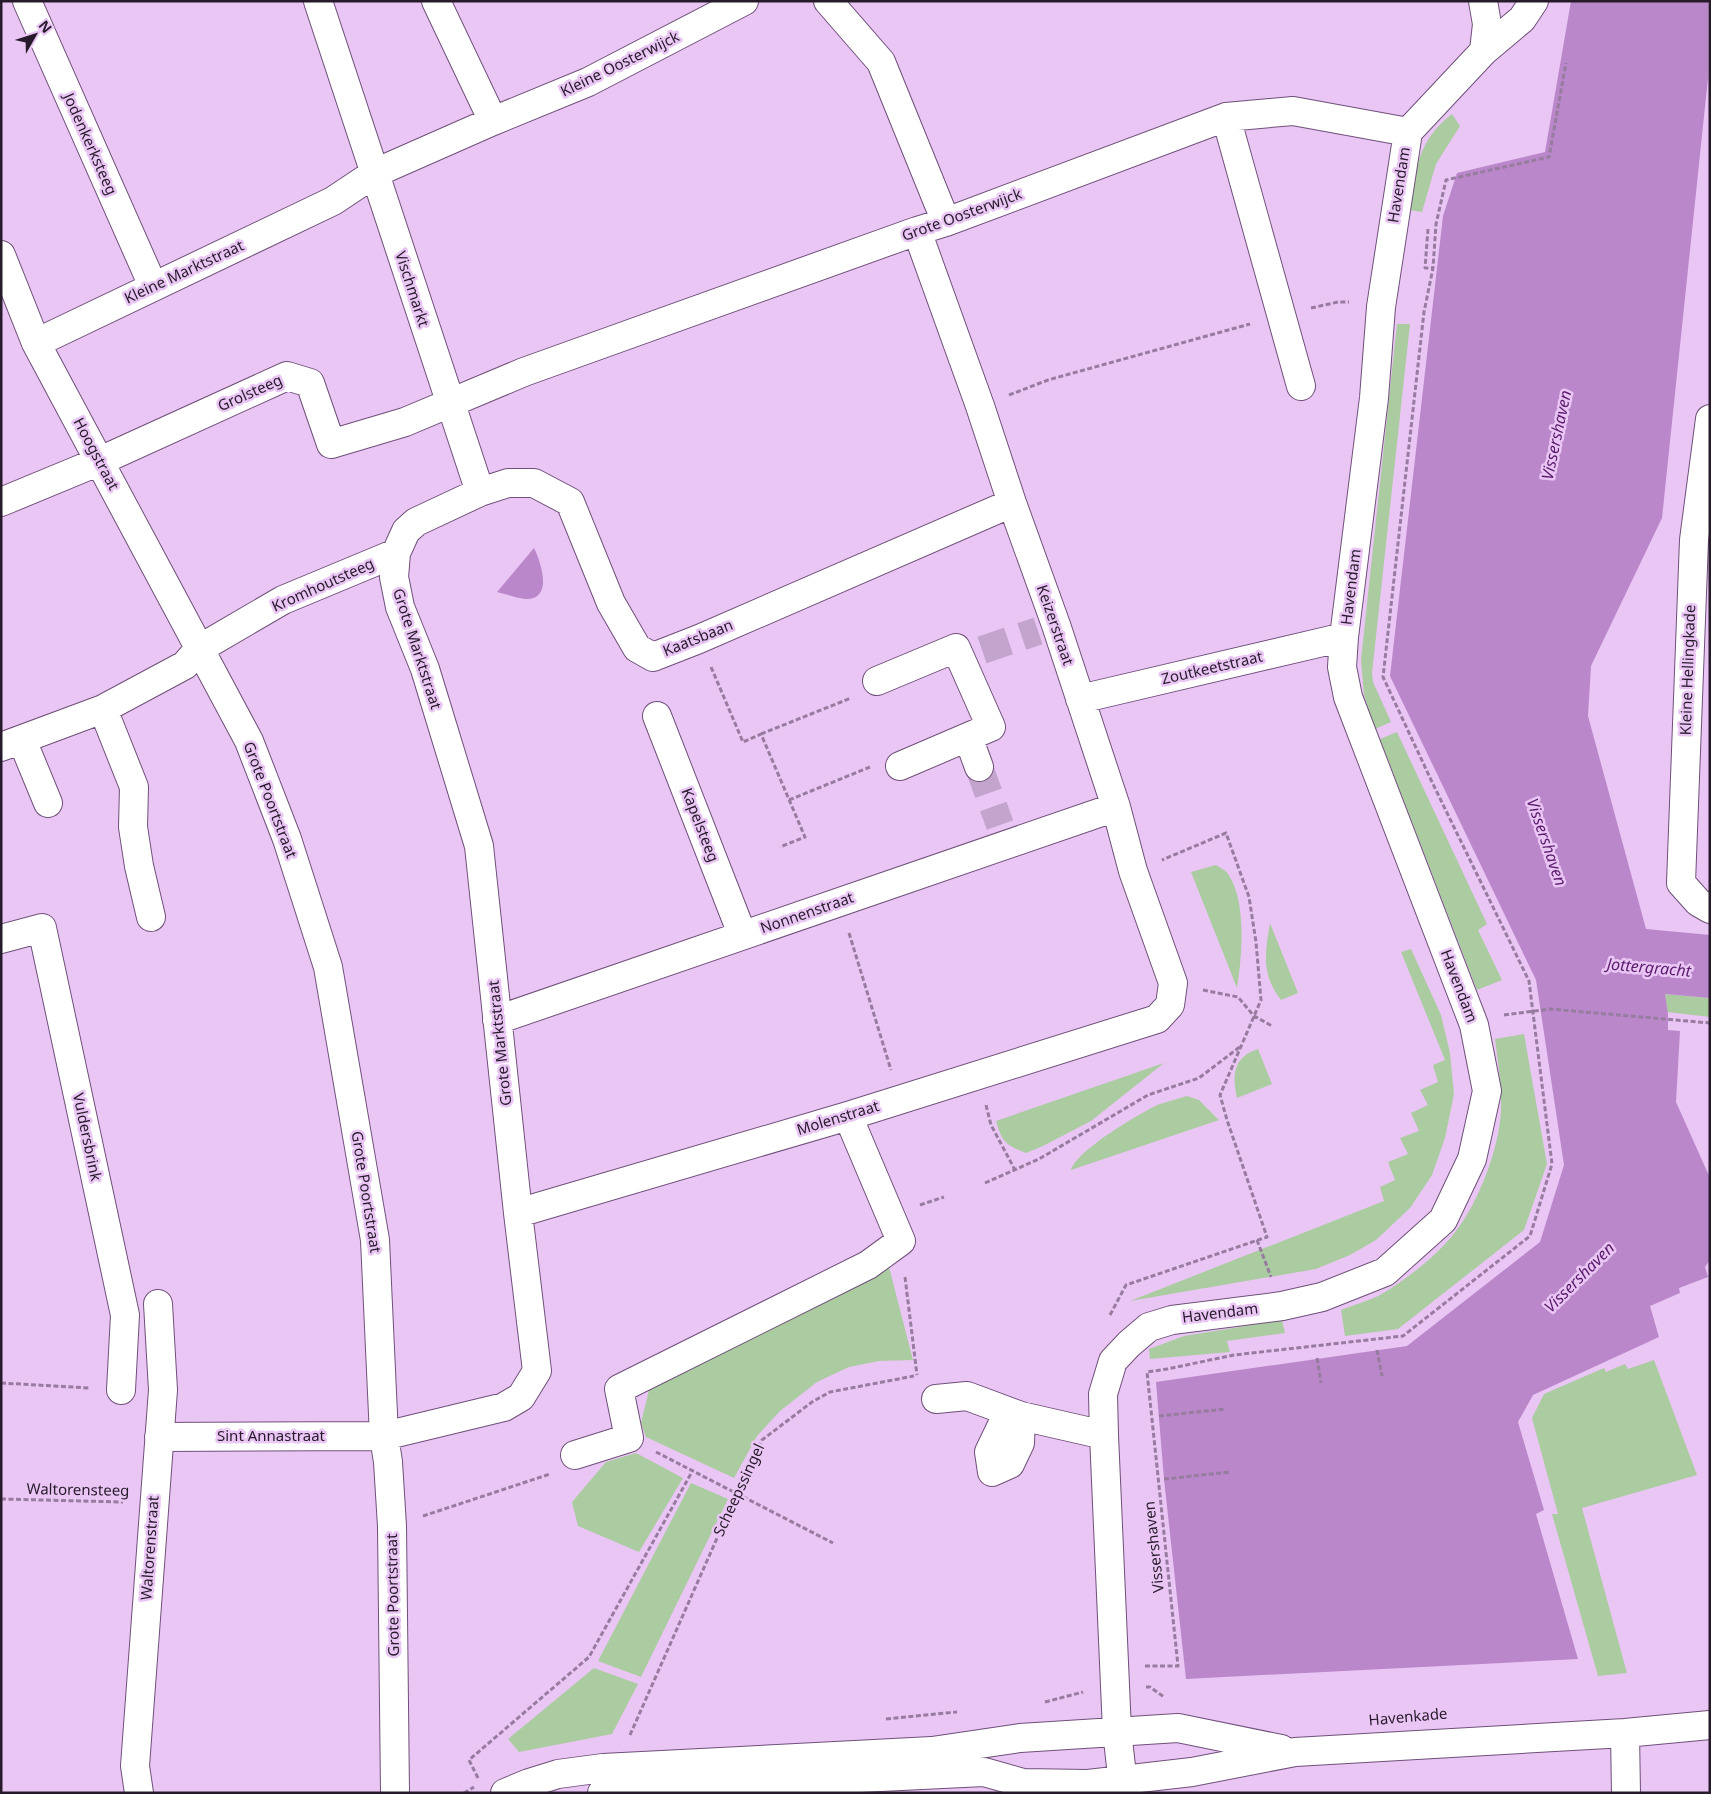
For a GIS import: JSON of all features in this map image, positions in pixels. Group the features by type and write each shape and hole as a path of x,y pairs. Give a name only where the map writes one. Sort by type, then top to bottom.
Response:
{"street":[{"name":"Jodenkerksteeg","path":"27,1 153,286"},
{"name":"Vischmarkt","path":"318,1 480,492"},
{"path":"375,173 493,121 436,1"},
{"name":"Kleine Oosterwijck","path":"493,121 588,82 744,1"},
{"path":"828,1 881,62 946,222"},
{"path":"1483,1 1487,24 1484,51"},
{"name":"Havendam","path":"1124,1786 1117,1731 1104,1435 1103,1394 1113,1361 1149,1327 1172,1320 1282,1306 1322,1297 1385,1272 1443,1220 1472,1159 1487,1091 1474,1024 1348,697 1342,667 1344,637 1374,398 1381,307 1408,132 1484,51 1522,19 1534,1"},
{"name":"Grote Oosterwijck","path":"450,404 524,372 946,222 1226,117 1293,111 1408,132"},
{"path":"1226,117 1301,386"},
{"name":"Kleine Marktstraat","path":"36,343 333,201 375,173"},
{"name":"Keizerstraat","path":"917,231 980,406 1012,503 1047,628 1080,699 1116,807 1133,871 1173,983 1170,1005 1157,1019"},
{"name":"Hoogstraat","path":"1,255 36,343 199,649"},
{"name":"Grolsteeg","path":"100,461 286,376 310,383 331,444 405,422 450,404"},
{"name":"Kleine Hellingkade","path":"1710,419 1694,540 1681,883 1698,902 1710,908"},
{"path":"1,502 100,461"},
{"name":"Kaatsbaan","path":"396,553 406,532 416,522 480,492 508,483 534,483 570,502 611,604 637,648 652,657 699,639 1012,503"},
{"name":"Kromhoutsteeg","path":"12,744 103,709 185,665 199,649 283,600 396,553"},
{"name":"Grote Marktstraat","path":"384,1436 504,1407 521,1397 538,1371 518,1212 479,846 425,669 400,607 394,577 396,553"},
{"name":"Zoutkeetstraat","path":"1080,699 1344,637"},
{"path":"868,688 956,648 972,654 991,727 900,766"},
{"name":"Grote Poortstraat","path":"199,649 249,741 287,839 328,967 375,1240 384,1436 388,1462 392,1526 395,1793"},
{"path":"103,709 134,788 133,827 139,866 151,917"},
{"name":"Kapelsteeg","path":"657,716 742,934"},
{"path":"968,737 979,767"},
{"path":"12,744 48,803"},
{"name":"Nonnenstraat","path":"497,1020 742,934 840,902 1004,834 1116,807"},
{"name":"Vuldersbrink","path":"1,939 42,928 125,1316 121,1390"},
{"name":"Molenstraat","path":"518,1212 848,1116 1157,1019"},
{"path":"575,1455 629,1438 620,1388 868,1265 901,1241 848,1116"},
{"name":"Waltorenstraat","path":"139,1793 135,1766 163,1390 158,1304"},
{"path":"927,1386 967,1396 1021,1416 1104,1435"},
{"name":"Sint Annastraat","path":"158,1437 384,1436"},
{"name":"Havenkade","path":"1124,1786 1295,1752 1625,1733 1710,1725"},
{"name":"Havenkade","path":"1117,1731 1178,1728 1295,1752"},
{"path":"506,1793 558,1774 604,1768 932,1751 1020,1738 1117,1731"},
{"path":"1625,1733 1626,1793"},
{"path":"602,1793 984,1772 1023,1783 1124,1786"}],"path":[{"path":"1532,1010 1529,981 1383,677 1424,312 1433,268 1436,224 1446,180 1549,157 1566,63"},
{"path":"1415,311 1424,312"},
{"path":"980,406 1048,380 1282,315"},
{"path":"699,639 743,742 868,688"},
{"path":"761,734 805,837 780,847"},
{"path":"789,800 863,769"},
{"path":"1108,1320 1126,1285 1267,1237 1220,1095 1261,1000 1256,942 1249,898 1226,833 1133,871"},
{"path":"840,902 899,1100"},
{"path":"1203,990 1238,997 1254,1016 1272,1026"},
{"path":"1505,1014 1550,1009 1710,1023"},
{"path":"985,1183 1039,1159 1148,1095 1200,1078 1242,1046"},
{"path":"989,1118 1015,1170"},
{"path":"901,1241 917,1376 927,1386"},
{"path":"1377,1350 1382,1376"},
{"path":"1317,1358 1321,1383"},
{"name":"Vissershaven","path":"1115,1677 1178,1666 1147,1372 1167,1369"},
{"name":"Scheepssingel","path":"627,1741 762,1440 812,1402 830,1392 917,1376 927,1386"},
{"path":"1,1383 121,1390"},
{"path":"1159,1416 1225,1409"},
{"path":"629,1438 833,1543"},
{"path":"392,1526 563,1470 575,1455"},
{"path":"480,1784 469,1760 589,1657 693,1470"},
{"path":"1164,1479 1230,1472"},
{"name":"Waltorensteeg","path":"1,1499 154,1502"},
{"path":"1115,1677 1150,1687 1167,1699"}],"green space":[{"path":"1452,114 1460,126 1436,164 1422,212 1410,210 1417,169 1425,145 1440,124"},
{"path":"1397,324 1410,324 1372,673 1373,682 1391,722 1375,729 1364,695 1361,660"},
{"path":"1397,732 1487,924 1478,930 1502,980 1477,990 1380,739"},
{"path":"1216,865 1228,874 1234,885 1241,914 1242,929 1237,988 1191,872"},
{"path":"1270,923 1298,993 1281,1000 1267,972 1266,954"},
{"path":"1411,949 1441,1015 1450,1053 1454,1094 1445,1138 1432,1175 1410,1208 1376,1240 1350,1255 1316,1269 1130,1301 1384,1201 1380,1187 1395,1180 1388,1162 1408,1154 1400,1138 1419,1131 1411,1113 1428,1105 1420,1090 1438,1082 1433,1065 1445,1060 1401,952"},
{"path":"1665,994 1710,998 1710,1017 1667,1012"},
{"path":"1524,1034 1547,1164 1524,1230 1398,1329 1345,1336 1341,1310 1380,1295 1411,1274 1449,1240 1464,1219 1480,1190 1492,1158 1499,1126 1501,1093 1495,1039"},
{"path":"1258,1049 1272,1084 1237,1098 1236,1068 1243,1057"},
{"path":"1164,1063 1091,1121 1043,1146 1026,1153 1009,1145 1000,1134 996,1121"},
{"path":"1187,1096 1199,1100 1219,1120 1071,1170 1075,1162 1084,1153 1125,1123 1160,1104"},
{"path":"889,1267 913,1360 879,1361 849,1367 817,1382 780,1411 757,1436 734,1478 646,1437 641,1423 649,1390 667,1378"},
{"path":"1282,1320 1285,1333 1227,1341 1230,1352 1150,1359 1149,1349 1184,1336"},
{"path":"1654,1360 1697,1475 1582,1508 1627,1673 1598,1676 1552,1514 1558,1514 1532,1418 1544,1394 1604,1368 1606,1372 1625,1364 1628,1369"},
{"path":"636,1453 683,1478 639,1552 578,1526 572,1502 606,1462"},
{"path":"691,1483 728,1499 641,1677 598,1661"},
{"path":"594,1668 638,1684 612,1734 519,1752 508,1739"}],"water":[{"name":"Jottergracht","path":"1571,1 1708,1 1708,78 1662,518 1591,666 1588,716 1646,929 1710,935 1710,998 1665,994 1668,1030 1680,1031 1676,1102 1710,1178 1710,1260 1705,1267 1708,1277 1679,1288 1680,1293 1650,1306 1659,1337 1533,1395 1518,1422 1544,1510 1536,1514 1578,1659 1186,1679 1164,1479 1156,1382 1407,1346 1540,1242 1564,1165 1536,980 1390,676 1443,216 1457,173 1545,152"},
{"path":"534,548 542,571 543,579 540,593 534,598 525,599 497,592"}],"tunnel":[{"path":"982,650 1038,631"},
{"path":"979,767 1000,825"}]}
